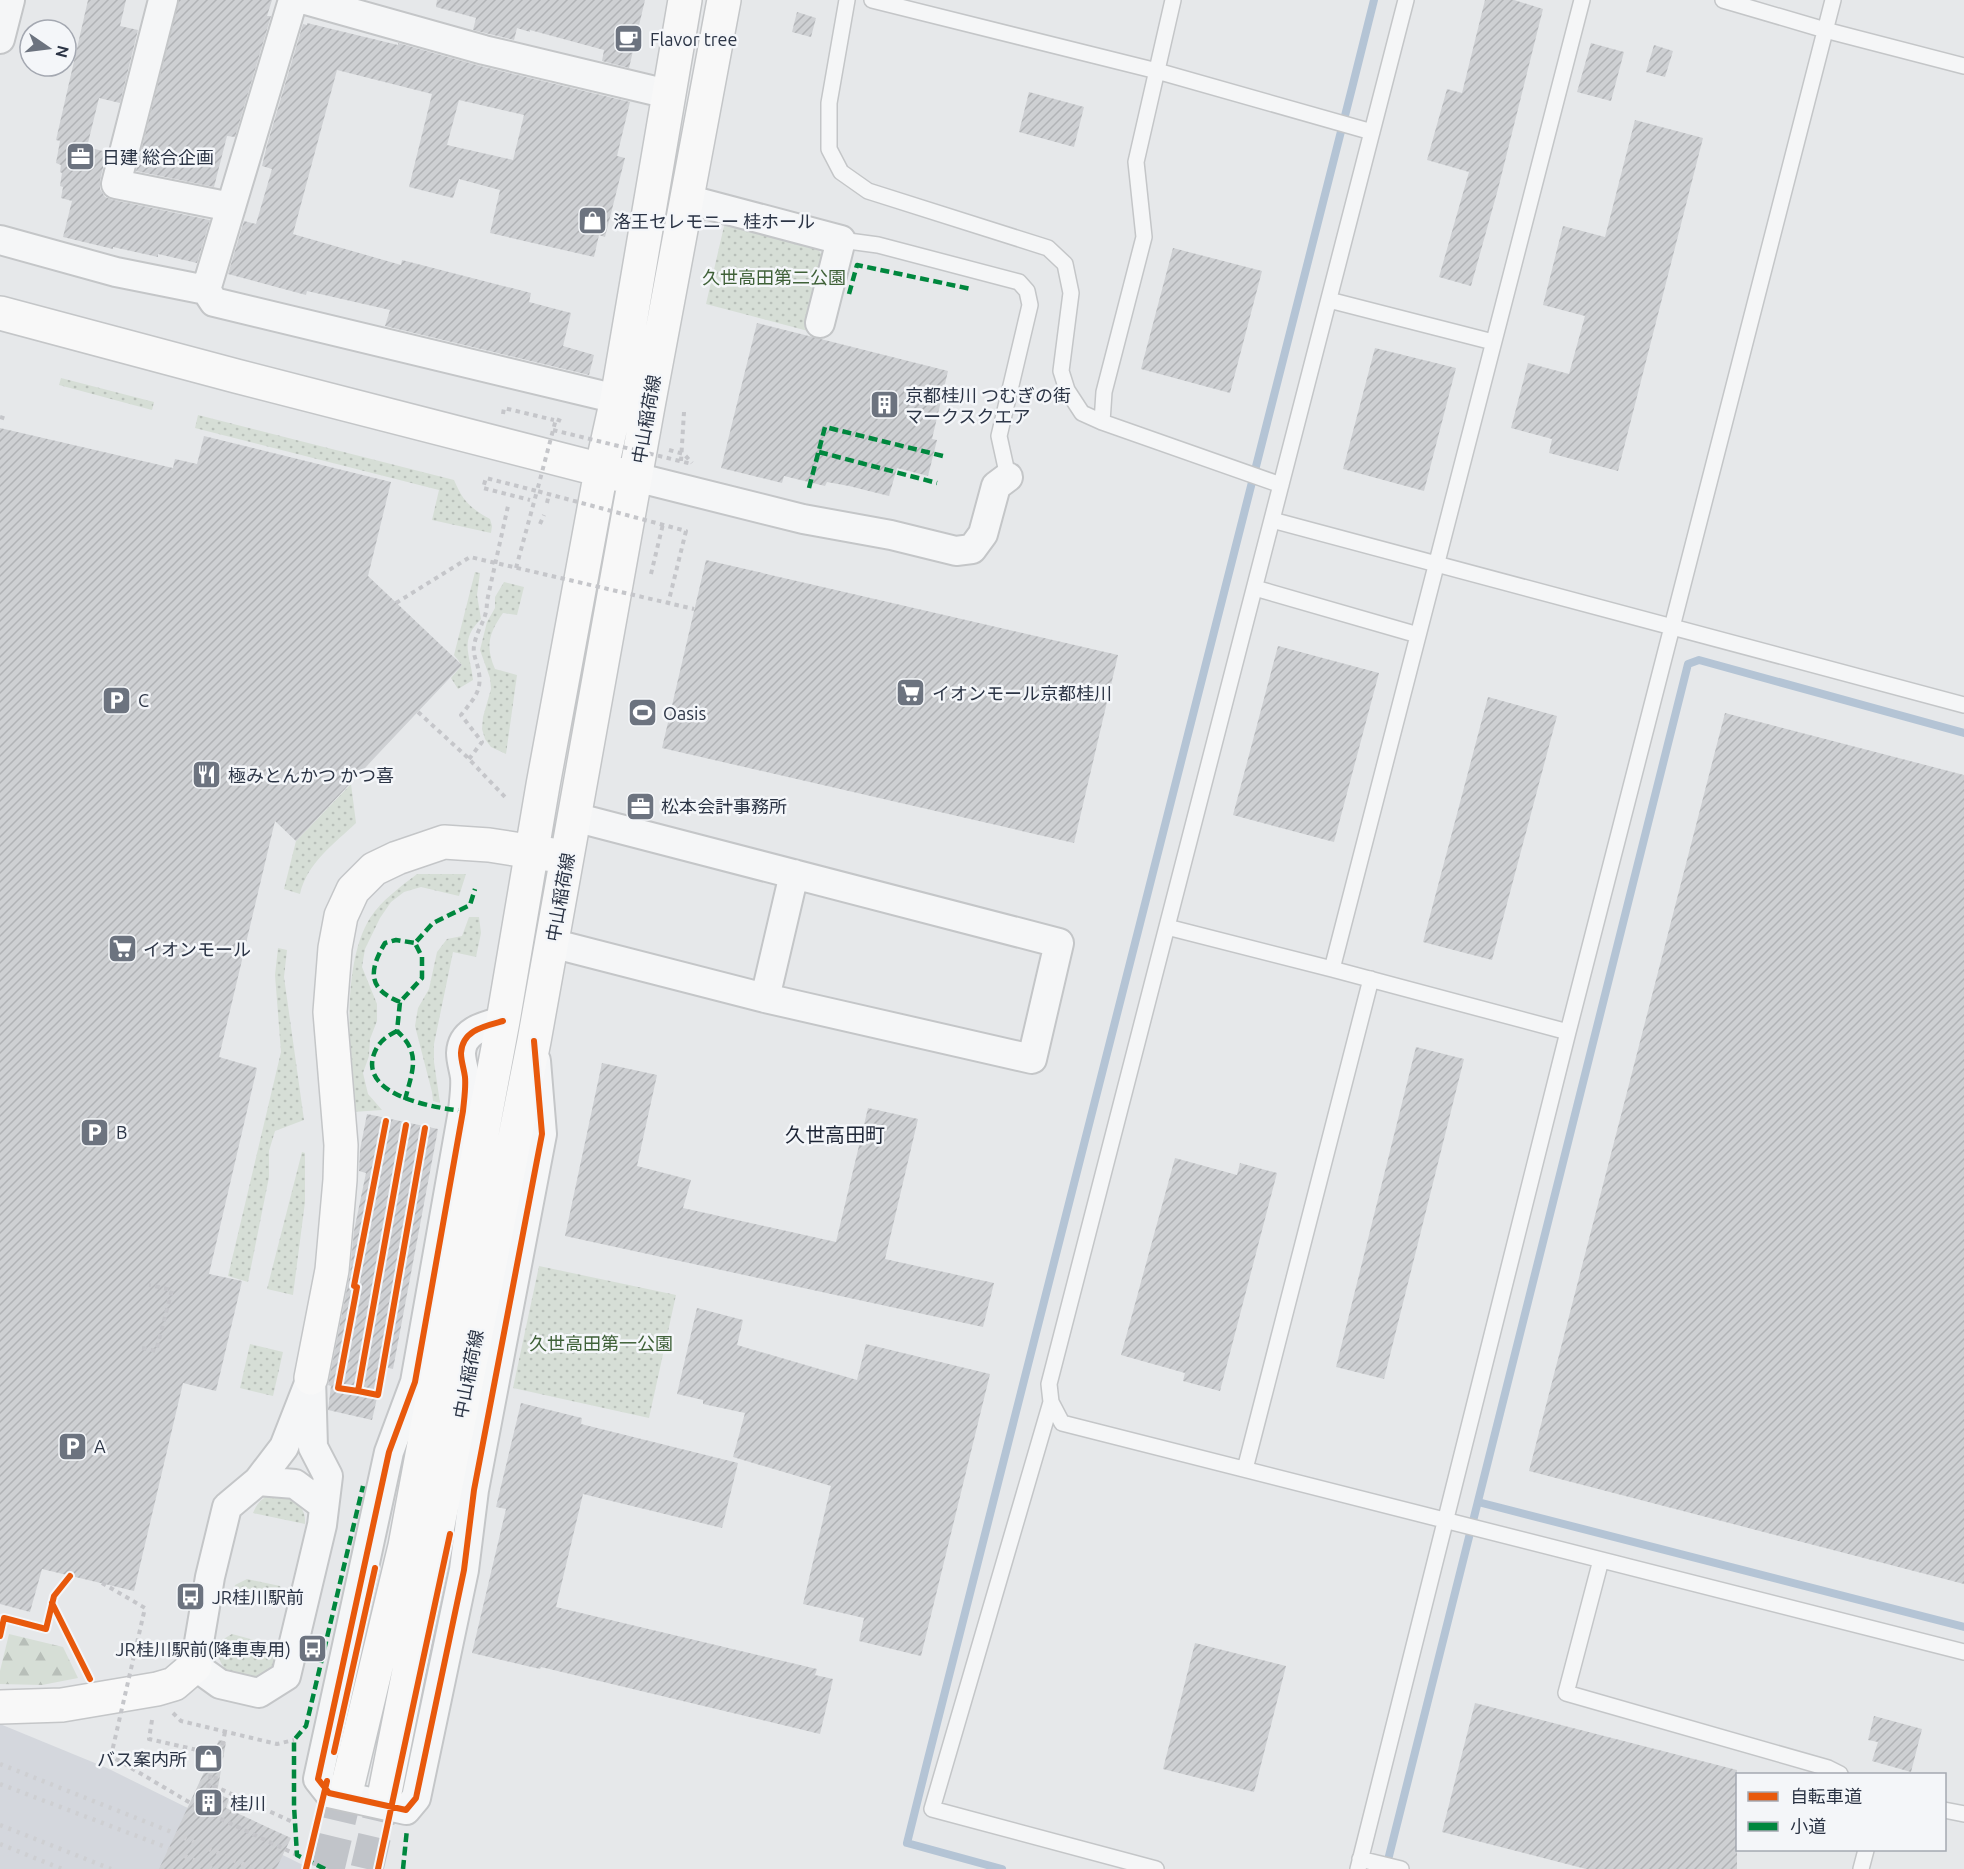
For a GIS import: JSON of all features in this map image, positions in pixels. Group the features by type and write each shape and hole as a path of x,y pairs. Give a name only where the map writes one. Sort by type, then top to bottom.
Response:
{"main road":[{"name":"中山稲荷線","path":"348,1784 405,1546 616,399 685,0"},
{"name":"中山稲荷線","path":"385,1792 534,1041 635,477 724,0"},
{"path":"0,313 601,471 635,477"},
{"path":"310,1378 332,1270 340,1180 341,1145 330,1012 334,948 341,916 353,890 374,869 397,858 444,842 489,845 567,857"},
{"path":"0,1707 62,1705 157,1689 174,1684 195,1666"}],"street":[{"path":"0,39 10,0"},
{"path":"164,0 116,184 231,207"},
{"path":"206,290 293,0"},
{"path":"306,0 484,50 668,94"},
{"path":"686,199 841,240 820,323"},
{"path":"0,240 116,272 206,290 214,302 616,399"},
{"path":"635,477 803,519 891,535 956,551 972,549 983,534 996,486 1008,477"},
{"path":"551,943 765,998 1032,1059 1059,943 574,817"},
{"path":"765,998 794,874"},
{"path":"503,1021 481,1027 468,1034 462,1046 461,1055 465,1079 463,1111 415,1382 389,1452 318,1779 329,1793 406,1810 416,1798 464,1570 474,1490 542,1134 534,1041"},
{"path":"310,1378 313,1446 328,1476 322,1525 286,1676 259,1693 220,1684 195,1666 210,1577 227,1507 258,1481 284,1447 310,1378"},
{"path":"258,1481 295,1484 323,1505"}],"lane":[{"path":"847,0 829,103 829,148 841,172 868,191 1048,248 1065,264 1071,293 1061,371 1067,390 1082,412 1102,422 1281,485"},
{"path":"872,0 1157,71 1372,132"},
{"path":"1102,422 1104,392 1143,237 1136,162 1173,0"},
{"path":"1407,0 1048,1384 1051,1402 1062,1423 1964,1652"},
{"path":"1332,969 1582,0"},
{"path":"1724,0 1825,30 1964,66"},
{"path":"1401,1869 1359,1864 1568,1032 1833,0"},
{"path":"841,240 878,245 1019,282 1027,291 1030,305 999,436 1008,477"},
{"path":"1329,300 1493,342"},
{"path":"1272,520 1964,705"},
{"path":"1255,588 1418,635"},
{"path":"1167,927 1568,1032"},
{"path":"1245,1469 1371,979"},
{"path":"1051,1402 932,1809 1156,1869"},
{"path":"1601,1560 1566,1693 1828,1768 1838,1773"},
{"path":"1946,1810 1964,1814"},
{"path":"1861,1869 1866,1851"}],"path":[{"path":"504,408 554,420"},
{"path":"681,461 684,412"},
{"path":"0,417 6,419"},
{"path":"516,568 556,419 561,421"},
{"path":"553,430 692,464 684,454 665,449"},
{"path":"530,500 483,488 486,478 686,531 668,604"},
{"path":"547,503 549,495"},
{"path":"469,759 482,742 461,715 477,695 481,678 473,650 476,635 487,612 487,601 508,506"},
{"path":"540,524 544,516"},
{"path":"651,574 663,524"},
{"path":"396,603 470,557 694,609"},
{"path":"418,712 469,759 506,798"},
{"path":"142,1348 156,1351 171,1290 149,1285"},
{"path":"102,1583 145,1608 111,1756 204,1811 297,1855"},
{"path":"165,1706 181,1721 277,1744 294,1740"},
{"path":"152,1718 149,1739 215,1754 208,1788"},
{"path":"224,1803 214,1786 225,1732"},
{"path":"214,1786 295,1823"}],"shaded area":[{"path":"0,1724 107,1768 311,1869 0,1869"}],"green space":[{"name":"久世高田第二公園","path":"725,222 815,243 825,261 808,331 706,304"},
{"path":"61,378 154,402 152,410 59,385"},
{"path":"198,415 454,480 468,503 490,519 491,533 432,520 439,490 195,428"},
{"path":"475,572 480,573 477,595 481,619 474,627 468,641 473,680 458,689 451,678 462,665 454,655"},
{"path":"504,582 524,587 517,615 503,613 494,627 489,646 495,669 517,675 506,754 491,747 482,729 491,689 490,678 480,650 487,622 495,608 495,597"},
{"path":"351,784 356,823 315,863 300,894 284,889 296,841"},
{"path":"417,874 466,874 459,896 421,887 404,892 391,902 380,918 365,949 362,967 377,1004 377,1021 370,1039 369,1056 363,1073 368,1094 382,1110 353,1112 350,1012 354,961 370,918 380,905"},
{"path":"469,917 479,917 481,933 476,957 453,952 434,1044 434,1062 440,1103 433,1101 415,1026 418,1008 429,989 437,952 447,939 462,936"},
{"path":"278,948 287,950 284,977 304,1120 275,1131 269,1151 269,1177 248,1282 228,1276 281,1052 275,975"},
{"path":"302,1152 305,1153 305,1202 293,1295 267,1289"},
{"name":"久世高田第一公園","path":"539,1266 676,1295 649,1418 513,1388"},
{"path":"250,1344 283,1352 273,1396 240,1388"},
{"path":"271,1494 289,1495 303,1511 305,1524 253,1513 260,1501"},
{"path":"247,1579 280,1586 286,1597 287,1605 233,1593 235,1585"},
{"path":"9,1634 63,1647 78,1678 42,1685 0,1684 0,1671"},
{"path":"232,1634 272,1645 277,1658 276,1665 261,1677 241,1682 226,1670 219,1655 220,1641"}],"building":[{"path":"88,0 126,0 120,26 138,30 120,103 99,98 87,147 107,152 100,180 100,189 105,197 210,220 197,263 158,254 158,257 113,247 113,249 63,237 72,201 61,198 63,187 60,186 61,165 56,163 60,141 56,140 70,78 78,78 78,44"},
{"path":"179,0 272,0 267,16 271,16 235,137 227,136 214,187 136,171"},
{"path":"437,0 645,0 629,68 602,61 604,50 530,30 530,32 517,28 514,40 473,30 476,18 436,7"},
{"path":"1485,0 1514,0 1543,9 1471,286 1439,277 1469,172 1427,160 1447,89 1462,93"},
{"path":"797,12 816,18 811,37 792,32"},
{"path":"307,23 398,45 398,43 480,66 630,102 617,156 625,158 605,237 599,235 594,257 490,233 500,190 459,179 453,198 409,187 432,94 337,70 293,234 401,265 402,260 531,293 529,302 571,313 563,346 594,355 589,375 385,326 390,310 307,291 306,295 228,274 244,221 256,224 272,169 262,166 267,145 303,24 307,25","holes":["459,100 524,115 513,160 447,145"]},
{"path":"1591,43 1624,52 1611,101 1577,92"},
{"path":"1654,45 1673,51 1665,77 1646,72"},
{"path":"1029,92 1084,107 1074,147 1019,132"},
{"path":"1635,120 1703,138 1618,471 1549,453 1552,439 1511,428 1528,363 1569,374 1585,316 1543,305 1563,226 1605,237"},
{"path":"1173,248 1262,271 1230,393 1141,369"},
{"name":"京都桂川 つむぎの街 マークスクエア","path":"757,323 948,371 932,439 937,440 928,476 897,468 889,496 849,486 827,482 825,486 784,476 782,483 721,468"},
{"path":"1375,348 1456,368 1424,491 1343,469"},
{"name":"イオンモール","path":"0,428 173,468 175,459 197,464 204,436 391,482 368,576 462,665 296,841 275,821 219,1057 257,1068 209,1274 242,1281 216,1391 183,1383 134,1591 42,1569 30,1612 0,1604"},
{"path":"706,560 1118,655 1074,843 662,748"},
{"path":"1278,646 1379,673 1334,842 1233,815"},
{"path":"1488,697 1557,716 1492,960 1423,942"},
{"path":"1725,713 1964,775 1964,1584 1529,1471"},
{"path":"1416,1047 1464,1059 1384,1379 1336,1367"},
{"path":"602,1063 657,1075 637,1166 691,1180 683,1208 836,1242 868,1108 918,1119 885,1259 994,1283 983,1327 565,1236"},
{"path":"367,1114 438,1129 393,1369 384,1367 372,1420 328,1410 331,1386 328,1385 350,1273 354,1231 366,1173 359,1171 360,1150"},
{"path":"1175,1158 1237,1175 1240,1163 1277,1173 1220,1391 1183,1381 1185,1373 1121,1355"},
{"path":"697,1308 743,1320 737,1345 857,1380 866,1344 990,1374 921,1656 859,1641 864,1618 803,1604 831,1486 733,1457 745,1413 703,1404 703,1400 677,1394"},
{"path":"521,1403 582,1418 581,1424 738,1463 722,1528 583,1494 556,1607 817,1669 815,1675 833,1679 820,1734 541,1667 540,1669 472,1653 506,1509 496,1507"},
{"path":"1195,1643 1286,1666 1254,1792 1163,1769"},
{"path":"1475,1703 1737,1770 1737,1869 1586,1869 1442,1832"},
{"path":"1874,1716 1922,1729 1911,1772 1872,1761 1878,1742 1868,1740"},
{"name":"桂川","path":"219,1740 226,1742 217,1793 229,1799 226,1808 291,1838 276,1869 159,1869"}],"waterway":[{"path":"1002,1869 907,1843 1374,0"},
{"path":"1386,1868 1688,664 1699,660 1964,733"},
{"path":"1478,1502 1964,1627"}],"tunnel":[{"path":"328,1869 348,1784"},
{"path":"367,1869 385,1792"}],"railway":[{"path":"0,1764 169,1831 254,1869"},
{"path":"0,1784 163,1846 213,1869"},
{"path":"0,1825 111,1869"},
{"path":"0,1844 62,1869"}],"marked path":[{"path":"849,294 857,265 971,289"},
{"path":"809,488 825,427 943,456"},
{"path":"819,452 937,483"},
{"path":"405,1100 413,1063 410,1047 397,1031 400,1002 422,978 422,957 415,943 433,923 470,905 475,889"},
{"path":"400,1002 389,997 377,985 374,978 376,962 385,943 396,940 415,943"},
{"path":"397,1031 382,1041 373,1057 373,1071 379,1082 404,1098 463,1111"},
{"path":"325,1869 297,1855 294,1740 306,1726 363,1486"},
{"path":"403,1869 407,1829"}],"cycle path":[{"path":"503,1021 476,1030 465,1039 462,1045 461,1056 465,1074 463,1111 415,1382 389,1452 318,1779 329,1793 406,1810 416,1798 464,1570 474,1490 542,1134 534,1041"},
{"path":"358,1391 338,1388 357,1287 354,1286 386,1121"},
{"path":"406,1125 358,1391 378,1395 425,1128"},
{"path":"378,1869 450,1534"},
{"path":"334,1752 375,1568"},
{"path":"0,1636 4,1618 46,1629 54,1596 70,1576"},
{"path":"52,1603 90,1679"},
{"path":"306,1869 327,1781"}],"place":[{"name":"Flavor tree","path":"629,39"},
{"name":"日建 総合企画","path":"81,157"},
{"name":"洛王セレモニー 桂ホール","path":"592,221"},
{"name":"京都桂川 つむぎの街 マークスクエア","path":"884,405"},
{"name":"イオンモール京都桂川","path":"911,693"},
{"name":"C","path":"117,700"},
{"name":"Oasis","path":"642,713"},
{"name":"極みとんかつ かつ喜","path":"207,775"},
{"name":"松本会計事務所","path":"640,806"},
{"name":"イオンモール","path":"122,949"},
{"name":"B","path":"95,1132"},
{"name":"A","path":"73,1446"},
{"name":"JR桂川駅前","path":"191,1597"},
{"name":"JR桂川駅前(降車専用)","path":"312,1649"},
{"name":"バス案内所","path":"208,1759"},
{"name":"桂川","path":"209,1803"}],"district":[{"name":"久世高田町","path":"835,1134"}]}
